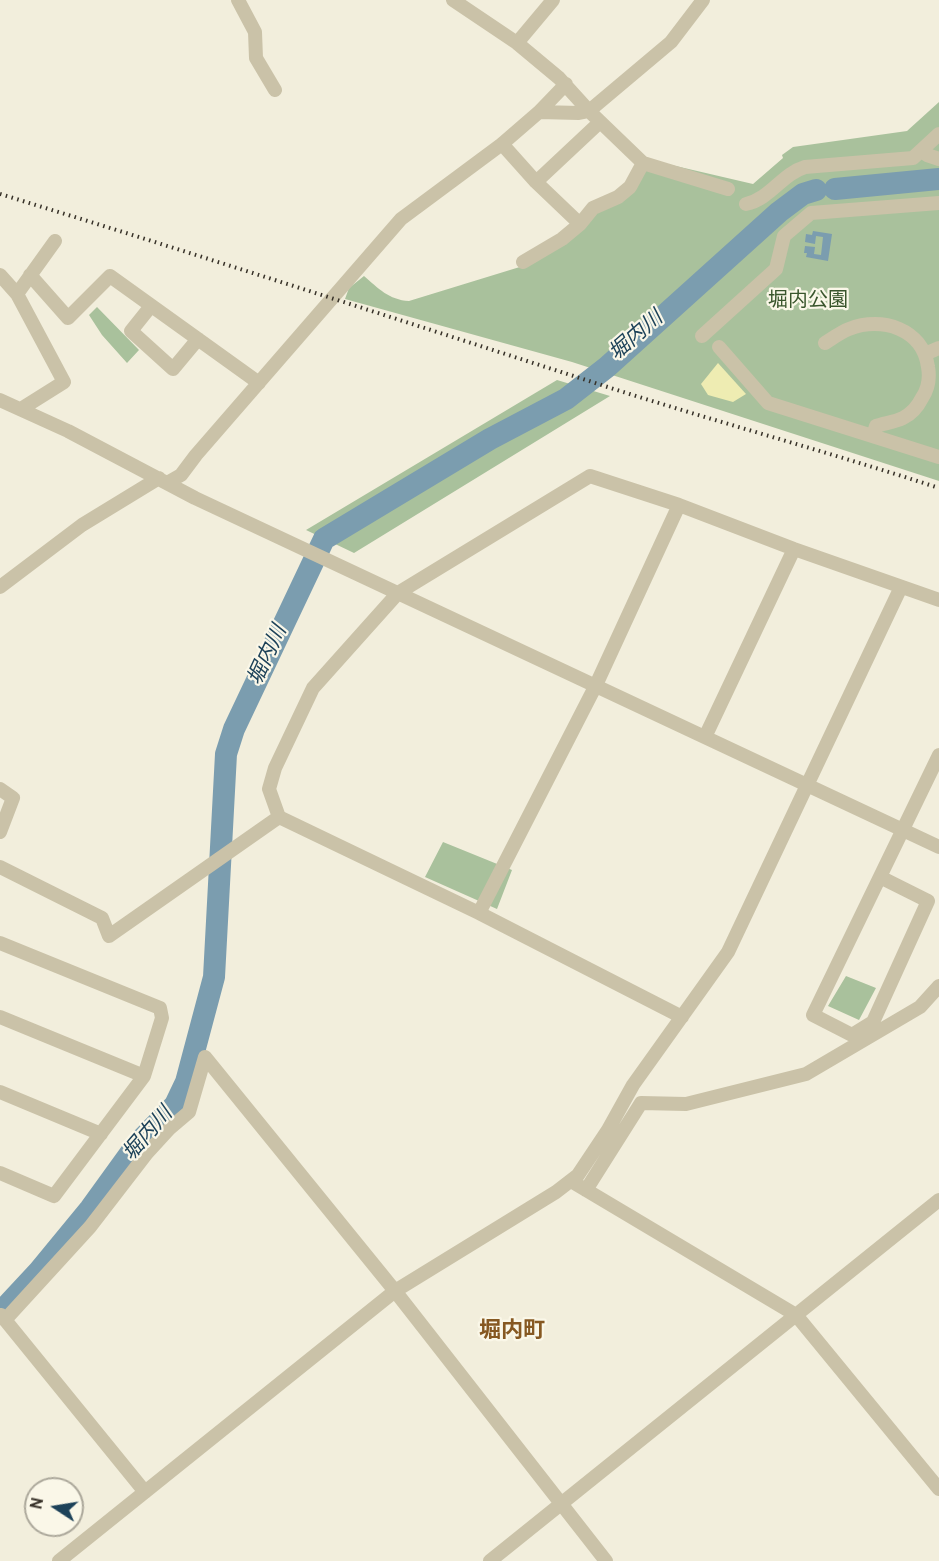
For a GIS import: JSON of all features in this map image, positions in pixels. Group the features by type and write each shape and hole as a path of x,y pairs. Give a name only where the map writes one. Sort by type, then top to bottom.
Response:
{"street":[{"path":"238,0 255,32 256,58 275,90"},
{"path":"453,0 517,43 566,84 589,111 643,163 728,189"},
{"path":"517,43 553,0"},
{"path":"539,112 589,111 671,42 703,0"},
{"path":"0,587 82,525 163,480 181,475 400,219 502,144 539,112 566,84"},
{"path":"536,182 600,122"},
{"path":"746,204 755,202 794,171 805,167 913,158 939,134"},
{"path":"502,144 536,182 580,224"},
{"path":"523,262 562,239 580,224 593,208 618,197 630,187 643,163"},
{"path":"702,336 776,269 784,236 811,213 939,203"},
{"path":"17,294 55,241"},
{"path":"0,275 17,294 64,382 21,409"},
{"path":"30,275 68,318 110,276 259,383"},
{"path":"151,306 131,331 173,369 198,339"},
{"path":"724,316 718,346 768,403 939,457"},
{"path":"825,343 847,329 878,324 894,326 909,333 920,344 925,354 929,376 926,392 918,406 904,418 876,426 873,436"},
{"path":"925,354 939,348"},
{"path":"0,400 195,498 939,847"},
{"path":"682,1017 479,914 279,817 269,789 275,768 313,688 398,593 590,476 679,505 794,549 939,600"},
{"path":"479,914 596,685 679,505"},
{"path":"705,736 794,549"},
{"path":"59,1561 395,1291 556,1192 578,1175 608,1130 633,1085 728,952 901,586"},
{"path":"880,877 928,901 873,1022 852,1035 813,1015 939,755"},
{"path":"0,789 13,798 0,832"},
{"path":"0,867 102,918 109,936 279,817"},
{"path":"0,943 160,1008 162,1018 144,1076 54,1196 0,1173"},
{"path":"586,1190 641,1103 686,1104 807,1074 920,1007 939,986"},
{"path":"0,1017 144,1076"},
{"path":"145,1492 3,1317 90,1227 158,1140 189,1112 205,1057 395,1291 606,1561"},
{"path":"0,1092 101,1134"},
{"path":"571,1181 796,1315 939,1489"},
{"path":"490,1561 939,1200"}],"green space":[{"name":"堀内公園","path":"939,102 939,481 572,362 345,299 349,288 364,276 390,296 409,301 523,266 594,209 628,194 650,160 753,184 793,147 907,131"},
{"path":"97,307 139,350 127,363 102,335 89,315"},
{"path":"557,380 610,396 354,553 306,530"},
{"path":"443,842 512,870 497,909 425,877"},
{"path":"846,976 876,988 859,1020 828,1006"}],"sand":[{"path":"718,363 746,394 733,402 708,395 701,384"}],"water":[{"path":"813,231 832,234 828,261 806,257 807,253 804,253 805,246 815,247 814,254 821,255 823,237 816,236 815,244 805,242 806,234 812,235"}],"waterway":[{"name":"堀内川","path":"835,189 939,179"},
{"name":"堀内川","path":"0,1313 39,1271 90,1209 137,1144 175,1105 186,1082 214,977 226,754 234,729 324,539 490,439 566,399 607,367 779,212 803,194 816,190"}],"railway":[{"path":"0,194 617,390 939,488"}],"district":[{"name":"堀内町","path":"512,1333"}]}
